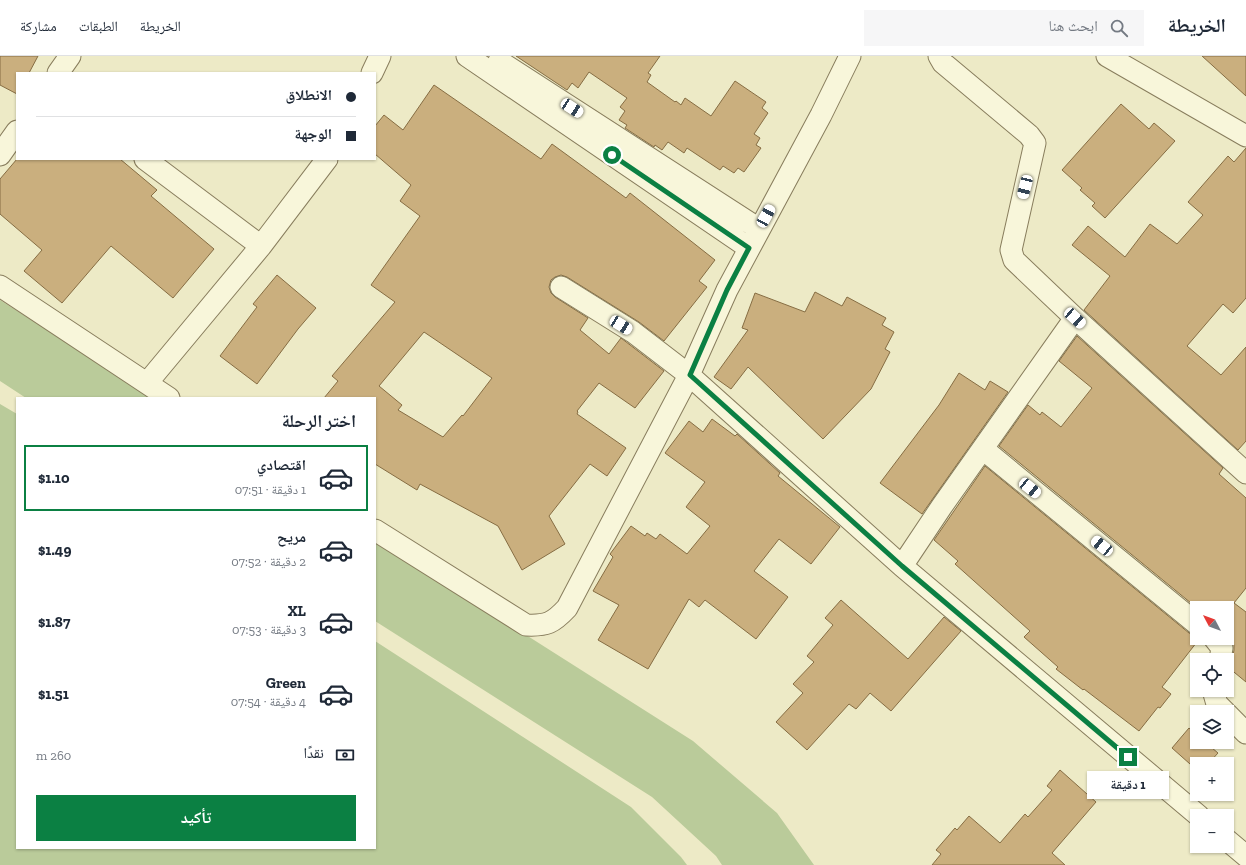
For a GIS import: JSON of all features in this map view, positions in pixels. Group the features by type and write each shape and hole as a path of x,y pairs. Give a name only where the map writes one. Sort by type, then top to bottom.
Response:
{"street":[{"path":"59,72 70,56"},
{"path":"372,72 380,56"},
{"path":"468,56 749,248"},
{"path":"491,56 759,229"},
{"path":"376,531 526,625 541,626 551,623 558,618 567,608 690,375 727,290 821,115 850,56"},
{"path":"939,56 943,62 1029,135 1035,143 1012,240 1011,250 1014,260 1075,318 1246,473"},
{"path":"1107,56 1246,136"},
{"path":"0,155 16,132"},
{"path":"146,160 261,246"},
{"path":"147,383 261,246 326,160"},
{"path":"0,286 168,397"},
{"path":"561,288 633,332 690,375 902,566 1191,809"},
{"path":"902,566 942,506 1075,318"},
{"path":"983,449 1190,618"},
{"path":"1234,721 1246,733"},
{"path":"1234,846 1246,856"}],"green space":[{"path":"0,300 152,397 24,397 0,381"},
{"path":"0,404 16,413 16,849 376,849 376,642 631,807 681,857 687,865 0,865"},
{"path":"376,540 693,741 777,813 814,865 722,865 716,856 652,797 376,622"}],"building":[{"path":"0,56 38,56 30,72 16,72 16,93 0,85"},
{"path":"516,56 660,56 648,73 651,75 647,82 675,102 676,101 681,105 685,98 711,116 735,81 766,102 762,108 768,113 754,134 760,138 756,145 761,148 744,172 738,168 734,173 723,166 720,170 687,148 684,153 668,142 662,150 655,145 654,147 625,128 627,125 619,120 625,111 620,107 627,98 589,72 578,88 572,83 567,90"},
{"path":"1202,56 1246,56 1246,96"},
{"path":"434,85 541,159 552,144 626,198 630,193 715,260 699,281 707,287 664,341 639,322 567,277 561,275 551,280 549,287 551,293 588,318 580,330 609,354 621,338 664,371 635,408 599,383 577,411 577,414 626,448 607,476 590,464 549,516 565,544 522,570 498,526 420,484 417,490 376,465 376,397 325,397 338,381 332,376 395,302 371,285 420,216 400,201 411,185 376,155 376,125 384,115 403,130","holes":["424,332 492,378 463,416 462,415 443,437 398,410 402,405 379,386"]},
{"path":"1121,104 1149,129 1154,123 1175,141 1105,218 1092,206 1095,203 1080,190 1082,188 1062,170"},
{"path":"1246,148 1246,298 1233,313 1223,304 1187,346 1221,375 1246,347 1246,441 1238,450 1084,310 1110,276 1072,245 1088,226 1125,257 1150,224 1177,244 1203,215 1188,202 1228,156 1234,162"},
{"path":"16,160 121,160 157,190 151,196 214,249 173,298 111,246 62,303 24,271 42,250 0,214 0,179"},
{"path":"277,275 316,308 298,329 257,384 220,356 257,307 253,304"},
{"path":"815,292 842,306 847,297 886,318 882,325 894,332 885,349 890,352 871,389 823,439 748,367 731,389 714,377 748,330 742,328 755,293 805,312"},
{"path":"1077,336 1223,468 1219,474 1246,498 1246,588 1234,603 1234,601 1190,601 1190,602 999,446 1028,405 1040,415 1042,412 1061,427 1092,388 1059,361"},
{"path":"959,373 985,390 990,381 1008,392 922,514 880,483 939,405"},
{"path":"712,419 735,436 737,434 780,473 778,476 840,527 811,564 779,539 754,571 788,597 756,639 705,600 699,607 689,599 648,669 598,640 619,605 593,591 613,557 610,554 631,526 645,536 647,533 656,539 660,534 687,554 710,526 686,507 705,482 665,453 689,421 703,432"},
{"path":"985,466 1190,633 1190,645 1195,645 1162,687 1171,694 1160,708 1158,707 1139,731 1056,669 1058,667 1024,637 1030,631 955,564 958,561 934,540"},
{"path":"841,600 908,659 944,617 961,631 891,711 870,693 856,709 849,704 807,750 776,722 803,693 793,684 814,662 807,656 833,625 825,618"},
{"path":"1234,603 1246,612 1246,682 1234,672"},
{"path":"1189,728 1190,749 1213,749 1218,753 1214,757 1190,757 1190,764 1172,748"},
{"path":"1060,770 1096,802 1052,853 1065,865 932,865 941,854 936,850 955,828 957,830 969,816 1000,843 1025,814 1028,817 1052,790 1047,786"}],"route":[{"path":"612,155 749,248 727,290 690,375 902,566 1128,757"}]}
